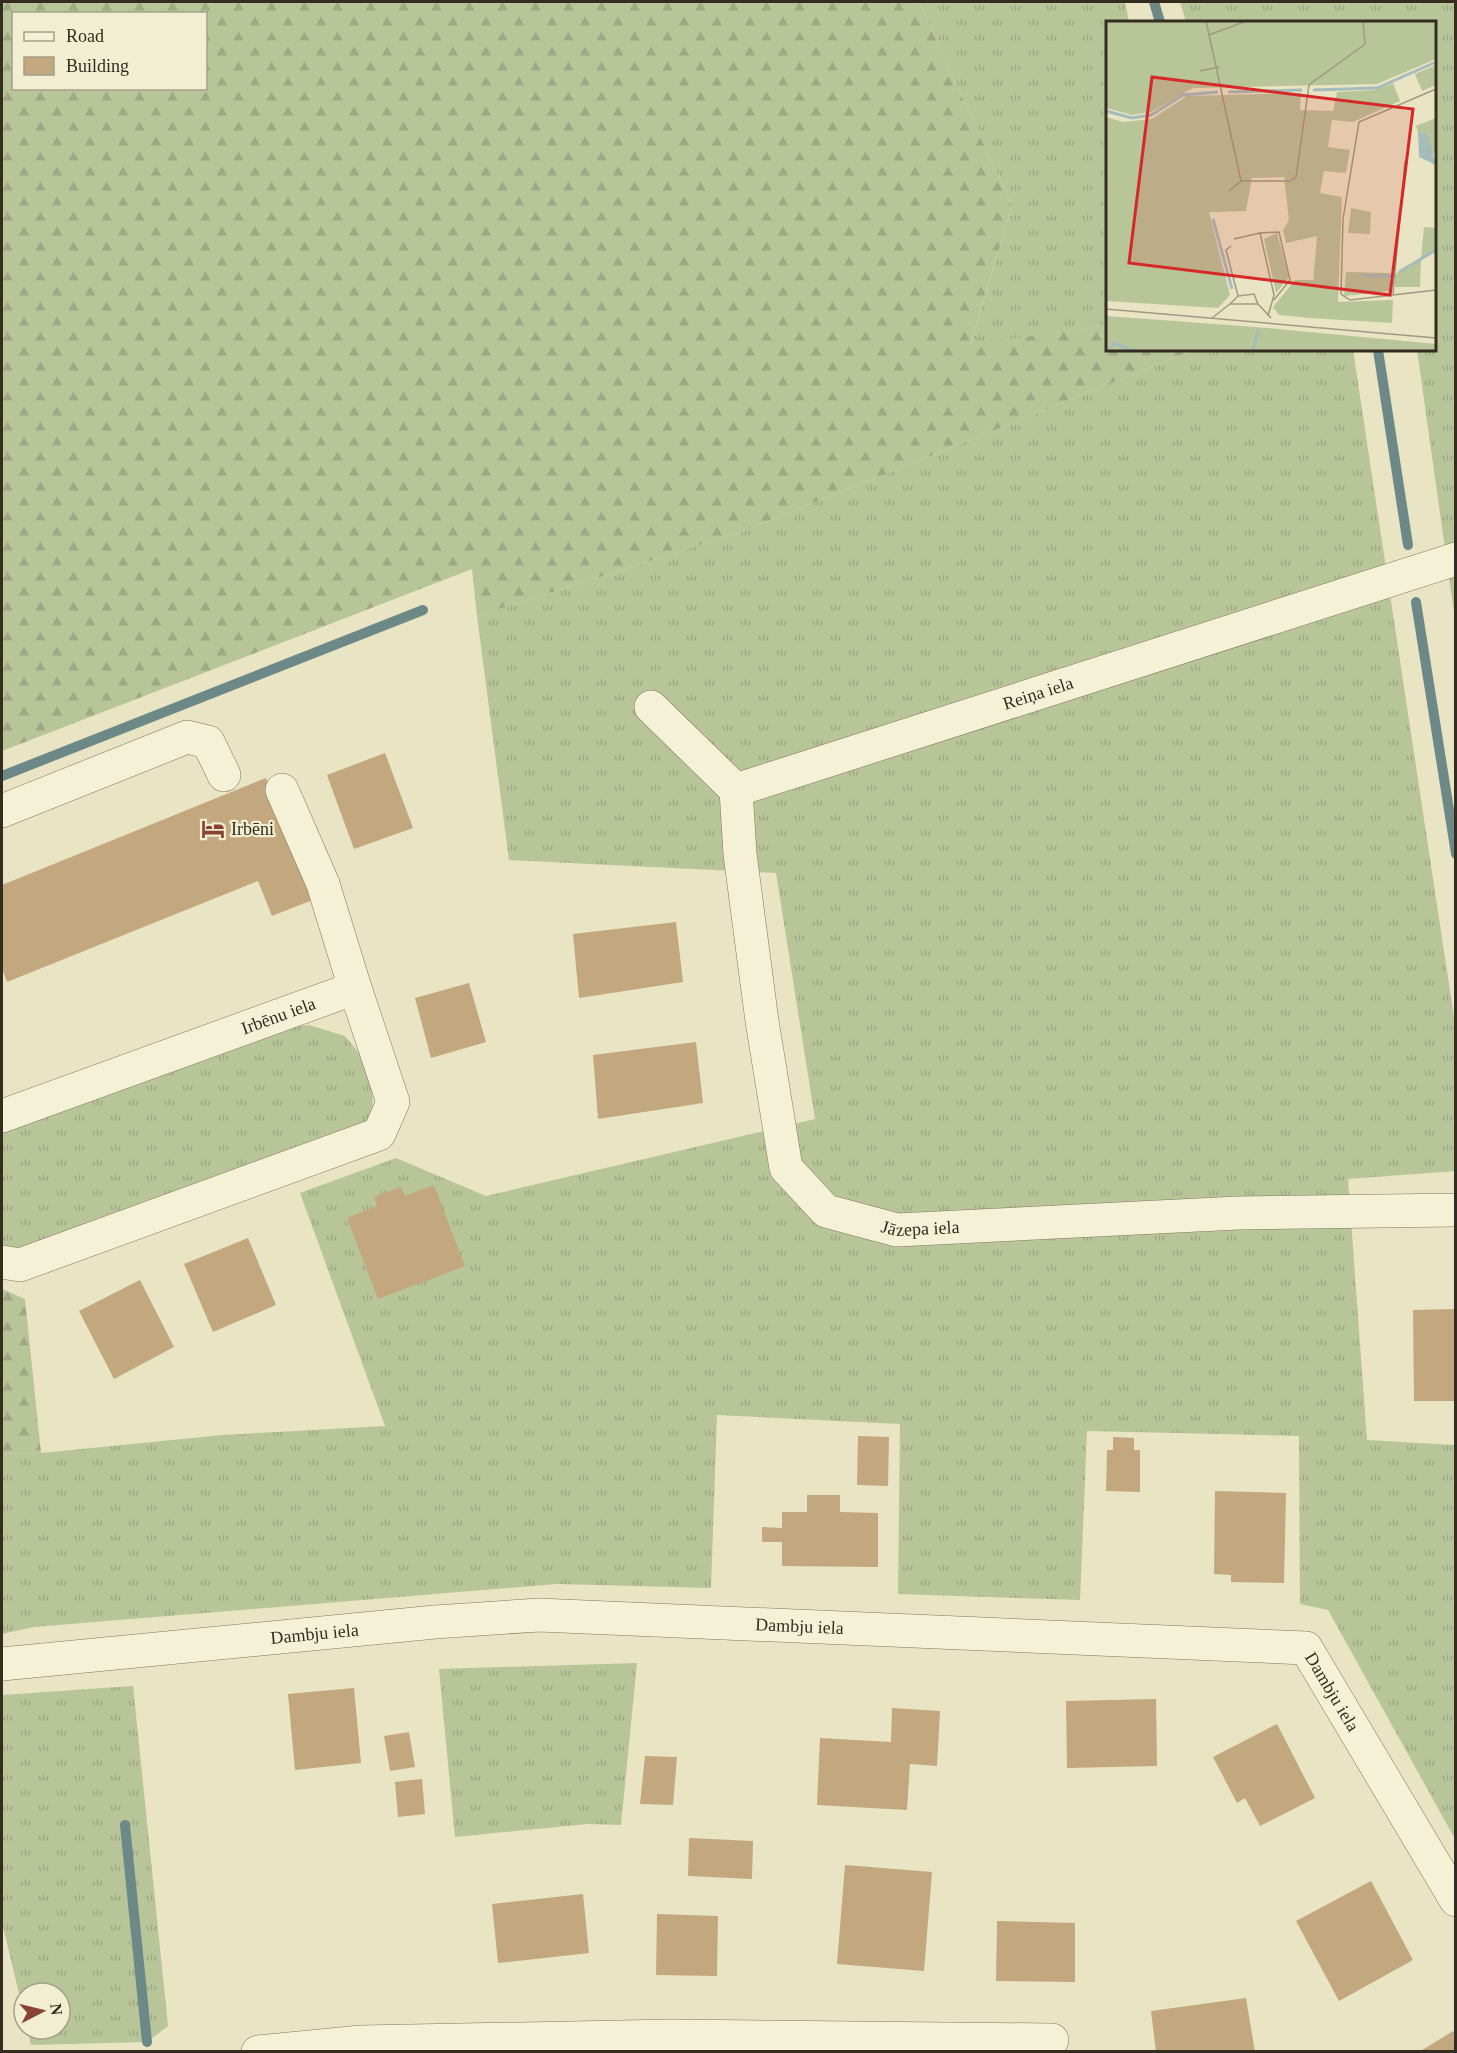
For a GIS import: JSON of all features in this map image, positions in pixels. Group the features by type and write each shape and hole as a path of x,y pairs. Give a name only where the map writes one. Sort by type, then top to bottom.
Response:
{"street":[{"name":"Reiņa iela","path":"736,790 1455,559"},
{"path":"651,707 736,790"},
{"path":"2,811 187,737 208,742 224,775"},
{"path":"2,1262 20,1265 379,1134 393,1102 323,884 282,790"},
{"name":"Jāzepa iela","path":"736,790 740,854 762,1021 786,1168 826,1211 897,1230 1238,1212 1455,1209"},
{"name":"Irbēnu iela","path":"2,1116 355,988"},
{"name":"Dambju iela","path":"2,1664 411,1624 539,1615 1306,1648 1455,1900"},
{"path":"258,2052 362,2042 670,2036 1052,2040"}],"green space":[{"path":"2,2 919,2 1012,206 970,345 1106,325 1106,351 1192,351 741,532 477,616 472,569 2,751"},
{"path":"919,2 1125,2 1129,21 1106,21 1106,325 970,346 1012,206"},
{"path":"1180,2 1455,2 1455,620 1417,351 1436,351 1436,21 1186,21"},
{"path":"1192,351 1353,351 1455,1024 1456,1171 1348,1179 1367,1440 1455,1445 1455,1839 1328,1610 1300,1604 1299,1436 1087,1431 1080,1600 898,1594 900,1424 717,1415 711,1588 557,1584 34,1627 2,1634 2,1454 41,1453 223,1435 385,1426 300,1193 396,1158 486,1196 815,1119 776,873 509,860 477,616 741,532"},
{"path":"309,1025 345,1036 372,1069 373,1119 44,1252 2,1253 2,1133 281,1028"},
{"path":"2,1289 25,1299 41,1453 2,1454"},
{"path":"637,1663 621,1825 588,1824 455,1837 439,1669"},
{"path":"133,1686 168,2026 147,2042 31,2045 30,2041 72,2041 72,1981 16,1981 2,1922 2,1695"}],"building":[{"path":"385,753 413,828 354,849 327,775"},
{"name":"Irbēni","path":"266,778 315,899 272,916 258,881 7,982 2,968 2,885"},
{"path":"676,922 683,982 579,998 573,934"},
{"path":"469,983 486,1042 431,1058 415,998"},
{"path":"696,1042 703,1103 598,1119 593,1055"},
{"path":"434,1185 465,1266 378,1299 347,1218 377,1206 374,1197 401,1187 405,1196"},
{"path":"248,1238 276,1305 213,1332 184,1264"},
{"path":"140,1280 174,1347 114,1379 79,1311"},
{"path":"1456,1309 1456,1401 1414,1401 1413,1310"},
{"path":"858,1436 889,1437 888,1486 857,1485"},
{"path":"1113,1437 1134,1438 1134,1450 1140,1450 1140,1492 1106,1491 1107,1450 1113,1450"},
{"path":"1215,1491 1286,1493 1284,1583 1231,1582 1231,1575 1214,1574"},
{"path":"807,1495 840,1495 840,1512 878,1513 878,1567 782,1566 782,1542 762,1542 762,1527 782,1528 782,1512 807,1512"},
{"path":"354,1688 361,1763 295,1770 288,1694"},
{"path":"1156,1699 1157,1766 1067,1768 1066,1701"},
{"path":"892,1708 940,1711 937,1766 910,1764 907,1810 817,1805 820,1738 891,1742"},
{"path":"1277,1724 1315,1798 1260,1826 1245,1798 1237,1803 1213,1757"},
{"path":"409,1732 415,1767 390,1771 384,1736"},
{"path":"645,1756 677,1757 673,1805 640,1804"},
{"path":"422,1779 425,1814 398,1817 395,1782"},
{"path":"689,1838 753,1841 752,1879 688,1876"},
{"path":"845,1865 932,1872 924,1971 837,1964"},
{"path":"1371,1881 1413,1960 1339,2001 1296,1921"},
{"path":"583,1894 589,1953 498,1963 492,1904"},
{"path":"657,1914 718,1916 717,1976 656,1975"},
{"path":"997,1921 1075,1923 1075,1982 996,1981"},
{"path":"1246,1998 1255,2052 1156,2052 1151,2011"},
{"path":"1453,2031 1456,2035 1456,2052 1419,2052"}],"waterway":[{"path":"1154,2 1160,21"},
{"path":"1378,351 1408,545"},
{"path":"1416,602 1456,854"},
{"path":"2,776 423,610"},
{"path":"125,1825 147,2042"}],"place":[{"name":"Irbēni","path":"213,829"}]}
